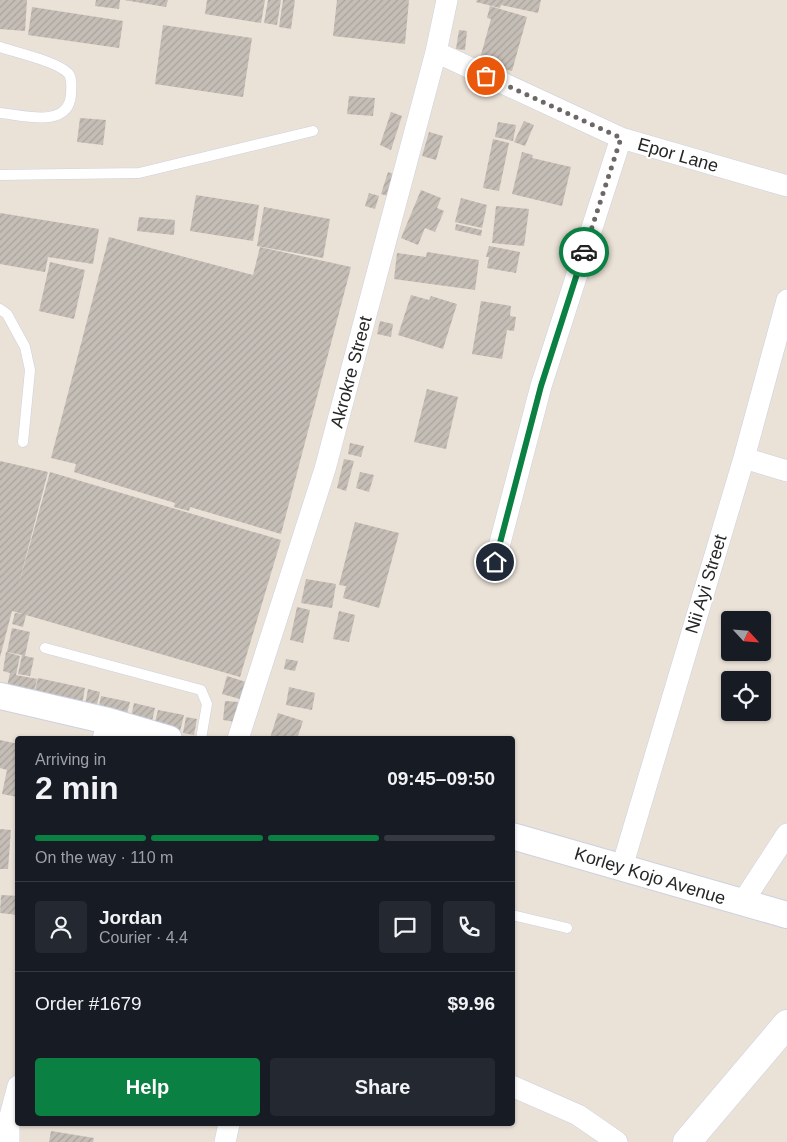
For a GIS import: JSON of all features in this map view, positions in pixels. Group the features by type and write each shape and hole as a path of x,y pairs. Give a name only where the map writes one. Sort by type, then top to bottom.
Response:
{"main road":[{"path":"687,1142 783,1037"}],"street":[{"name":"Akrokre Street","path":"239,736 325,469 436,52 447,0"},
{"name":"Epor Lane","path":"436,52 621,138 787,186"},
{"path":"495,562 541,386 621,138"},
{"name":"Nii Ayi Street","path":"622,867 744,458 787,300"},
{"path":"744,458 787,471"},
{"path":"0,696 106,730 148,736"},
{"path":"742,903 787,834"},
{"name":"Korley Kojo Avenue","path":"515,837 787,915"},
{"path":"515,1087 578,1115 617,1142"},
{"path":"9,1142 9,1120 15,1097"},
{"path":"225,1142 229,1126"}],"lane":[{"path":"0,47 59,67 69,74 72,84 67,109 59,116 50,118 0,113"},
{"path":"0,175 139,173 313,131"},
{"path":"0,309 7,314 25,347 30,370 23,442"},
{"path":"45,648 201,690 207,704 202,736"},
{"path":"515,916 567,928"}],"building":[{"path":"0,0 27,0 25,31 0,29"},
{"path":"96,0 120,0 119,9 95,6"},
{"path":"124,0 168,0 166,7"},
{"path":"207,0 265,0 261,23 205,14"},
{"path":"268,0 281,0 277,25 264,23"},
{"path":"283,0 295,0 291,29 279,27"},
{"path":"337,0 409,0 405,44 333,36"},
{"path":"477,0 541,0 538,13 501,5 500,8 476,2"},
{"path":"490,6 527,17 512,71 479,62 491,19 487,18"},
{"path":"32,7 123,21 119,48 28,35"},
{"path":"163,25 252,38 243,97 155,84"},
{"path":"459,30 467,31 465,50 456,49"},
{"path":"349,96 375,98 373,116 347,114"},
{"path":"391,112 402,116 391,150 380,145"},
{"path":"80,118 106,120 103,145 77,142"},
{"path":"524,121 534,125 525,146 514,142"},
{"path":"498,122 516,125 513,141 495,137"},
{"path":"429,132 443,136 436,160 422,156"},
{"path":"493,139 509,143 499,191 483,188"},
{"path":"522,152 533,155 532,158 571,167 562,206 512,194"},
{"path":"388,172 399,176 392,197 381,194"},
{"path":"421,190 441,198 437,208 444,211 435,232 425,228 418,245 401,238"},
{"path":"369,193 379,196 375,209 365,206"},
{"path":"196,195 259,205 253,241 190,231"},
{"path":"461,198 487,205 482,228 455,222"},
{"path":"496,206 529,209 524,246 492,243"},
{"path":"264,207 330,219 323,258 257,246"},
{"path":"0,213 99,229 93,264 48,257 45,272 0,264"},
{"path":"139,217 175,220 174,235 137,231"},
{"path":"456,224 482,230 481,236 455,230"},
{"path":"109,237 253,275 260,247 351,267 281,534 190,507 189,511 174,507 175,503 74,472 76,464 51,458"},
{"path":"489,246 520,252 516,273 487,268 489,257 486,257"},
{"path":"427,252 479,260 475,290 394,279 397,253 426,257"},
{"path":"50,262 85,270 74,319 39,311"},
{"path":"411,295 429,300 431,296 457,304 443,349 398,335"},
{"path":"481,301 511,306 510,316 516,317 514,331 507,330 502,359 472,354"},
{"path":"380,321 393,324 391,337 377,334"},
{"path":"427,389 458,397 446,449 414,442"},
{"path":"350,443 364,446 361,457 348,454"},
{"path":"344,459 354,461 346,491 337,488"},
{"path":"0,461 48,472 18,587 50,472 281,540 240,677 26,615 23,627 12,624 15,613 23,614 12,611 0,657"},
{"path":"360,472 374,475 369,492 356,488"},
{"path":"355,522 399,533 379,608 343,598 346,586 339,585"},
{"path":"306,579 336,584 332,608 301,603"},
{"path":"297,607 310,610 303,643 290,640"},
{"path":"339,611 355,615 349,642 333,639"},
{"path":"12,628 30,632 25,656 34,658 30,676 18,674 22,655 7,652"},
{"path":"6,652 20,656 16,675 37,679 34,693 7,687 10,673 3,671"},
{"path":"286,659 298,661 295,671 284,669"},
{"path":"227,676 246,682 240,699 222,694"},
{"path":"38,678 85,688 82,705 34,695"},
{"path":"289,687 315,693 312,710 286,705"},
{"path":"88,689 100,692 96,708 85,705"},
{"path":"101,696 130,702 126,717 98,711"},
{"path":"225,701 238,702 236,722 223,720"},
{"path":"134,703 155,708 151,726 130,721"},
{"path":"158,710 184,715 180,731 154,726"},
{"path":"278,713 303,721 298,736 271,736"},
{"path":"186,717 197,719 194,735 183,733"},
{"path":"0,740 15,743 15,796 2,794 7,770 0,768"},
{"path":"0,829 11,830 8,869 0,869"},
{"path":"1,895 15,896 15,915 0,913"},
{"path":"51,1131 94,1138 93,1142 49,1142"}],"way so far":[{"path":"486,76 621,138 584,252"}],"route":[{"path":"495,562 541,386 584,252"}]}
